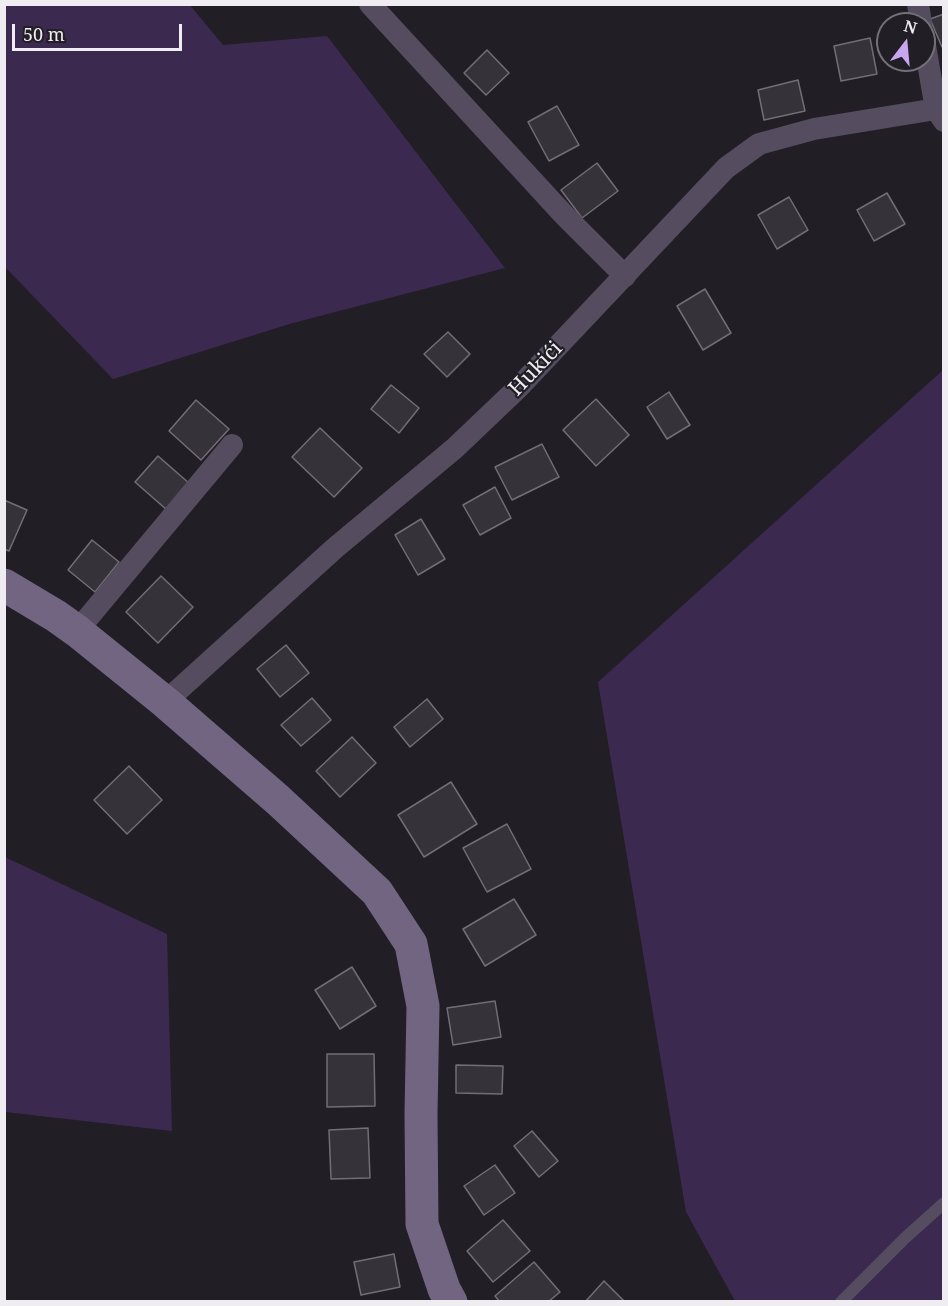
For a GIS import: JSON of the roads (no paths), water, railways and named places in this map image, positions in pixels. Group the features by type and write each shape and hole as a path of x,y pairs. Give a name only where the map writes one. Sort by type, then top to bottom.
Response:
{"street":[{"path":"370,4 565,216 625,276"},
{"path":"931,72 940,115"},
{"name":"Hukići","path":"165,702 335,548 456,448 519,387 625,276 684,209 726,168 759,144 814,129 940,115"},
{"path":"77,631 232,445"},
{"path":"4,585 77,631 165,702 278,800 377,892 411,944 423,1006 422,1224 444,1289 451,1302"}],"lane":[{"path":"841,1302 944,1203"}]}
